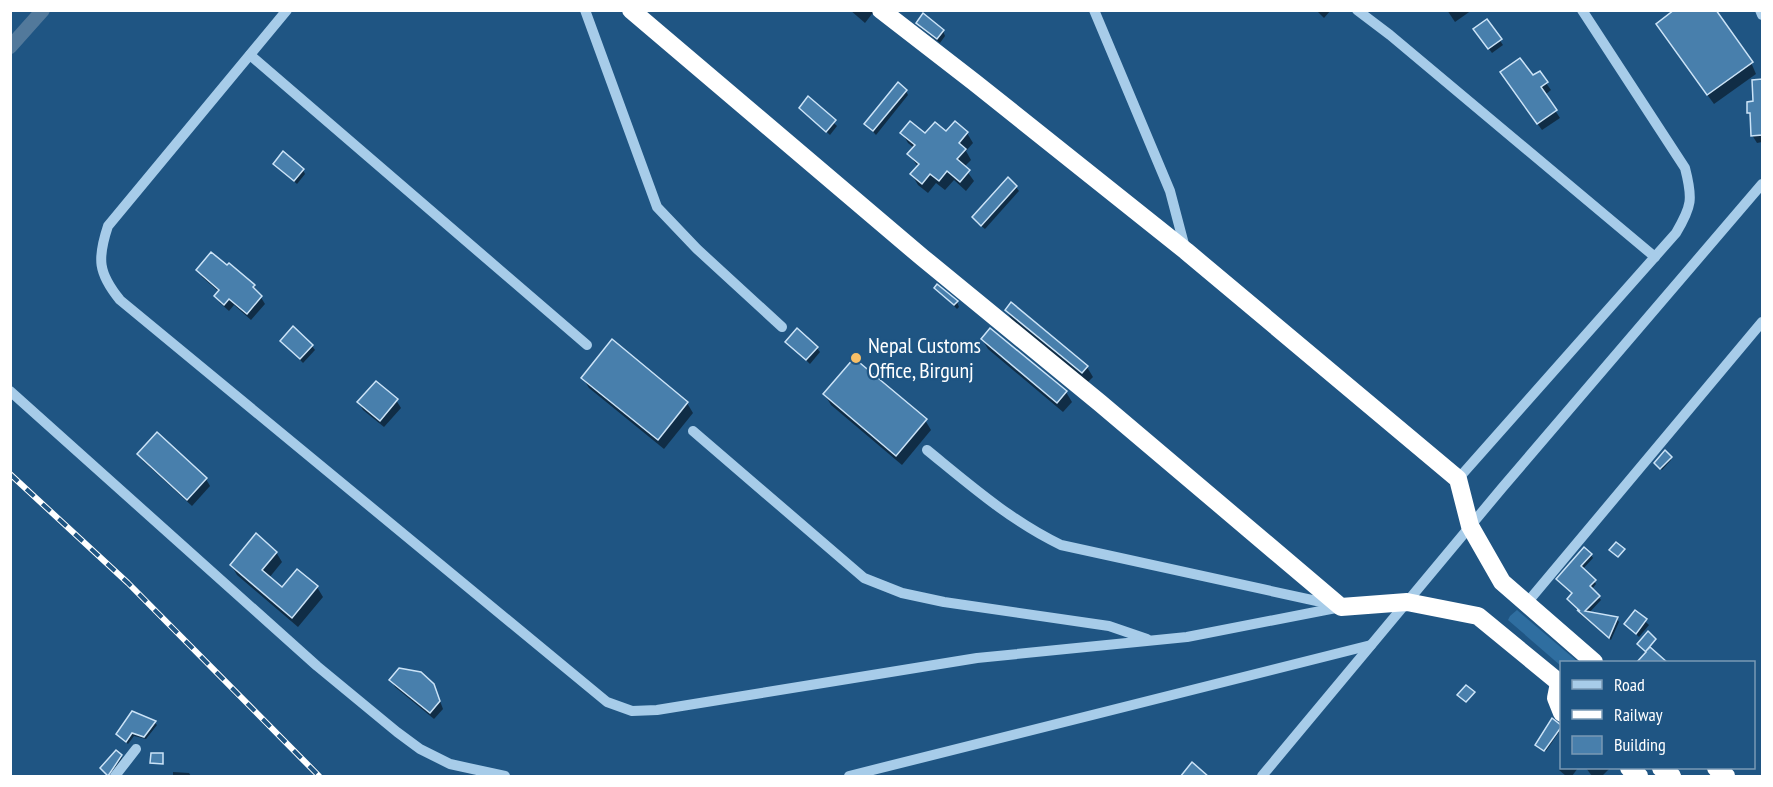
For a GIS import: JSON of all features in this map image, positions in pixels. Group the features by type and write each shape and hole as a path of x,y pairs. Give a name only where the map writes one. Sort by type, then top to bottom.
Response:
{"highway":[{"path":"631,10 931,265 1341,607 1407,602 1478,616 1560,684 1556,698 1560,708"},
{"path":"880,10 1186,251 1458,479 1470,526 1502,582 1592,661"}],"street":[{"path":"287,10 108,226 101,247 101,268 108,284 129,307 607,702 632,711 657,710 977,658 1186,637 1341,607"},
{"path":"585,10 657,207 697,249 782,327"},
{"path":"1094,10 1170,191 1186,251"},
{"path":"1357,10 1390,35 1655,257"},
{"path":"1458,479 1676,233 1689,211 1690,188 1685,168 1582,10"},
{"path":"1760,10 1762,15"},
{"path":"250,55 587,345"},
{"path":"1262,777 1470,526 1762,184"},
{"path":"1526,604 1762,322"},
{"path":"10,391 308,658 397,732 420,749 450,764 505,777"},
{"path":"693,431 864,578 902,593 944,602 1109,626 1153,641"},
{"path":"927,450 1003,511 1034,532 1061,545 1341,607"},
{"path":"849,777 1371,645"},
{"path":"115,777 136,749"}],"shaded area":[{"path":"1517,610 1577,661 1560,661 1560,665 1508,620"}],"building":[{"path":"1674,10 1716,10 1753,62 1707,95 1656,24"},
{"path":"923,13 944,30 937,39 916,23"},
{"path":"1487,19 1502,39 1488,49 1473,29"},
{"path":"1520,58 1533,75 1540,71 1548,82 1541,87 1557,110 1537,124 1500,72"},
{"path":"1762,79 1762,135 1751,136 1747,102 1753,101 1752,80"},
{"path":"898,82 907,90 873,131 864,124"},
{"path":"808,96 836,120 826,132 799,108"},
{"path":"910,121 925,133 935,122 946,131 955,121 968,132 959,143 966,149 957,159 970,170 960,182 947,171 939,181 930,174 922,184 910,174 919,164 907,154 915,145 900,133"},
{"path":"283,151 304,169 294,181 273,164"},
{"path":"1008,177 1017,186 981,226 972,217"},
{"path":"211,252 227,265 229,263 255,285 253,287 262,296 247,314 229,299 224,305 214,296 219,290 196,270"},
{"path":"937,284 958,301 954,305 934,288"},
{"path":"1011,302 1088,366 1082,373 1005,310"},
{"path":"293,326 313,345 300,359 280,341"},
{"path":"797,328 818,347 806,360 785,342"},
{"path":"990,328 1067,391 1057,403 981,339"},
{"path":"612,339 688,402 658,440 581,378"},
{"path":"854,358 927,419 896,456 823,394"},
{"path":"376,381 398,399 380,421 357,402"},
{"path":"157,432 207,478 187,500 137,454"},
{"path":"1665,450 1672,457 1660,469 1654,463"},
{"path":"256,533 277,552 262,570 282,587 297,569 318,586 292,618 230,565"},
{"path":"1616,542 1625,549 1618,557 1609,550"},
{"path":"1584,547 1592,554 1581,566 1596,580 1590,586 1600,596 1585,611 1618,617 1609,638 1567,599 1572,593 1556,579"},
{"path":"1635,610 1647,619 1636,634 1624,624"},
{"path":"1648,631 1656,639 1646,651 1650,647 1666,661 1638,661 1646,652 1637,644"},
{"path":"399,668 421,672 434,684 440,701 430,713 389,680"},
{"path":"1466,685 1475,692 1466,702 1457,695"},
{"path":"132,711 156,721 144,737 132,733 126,742 116,734"},
{"path":"1552,718 1560,724 1560,729 1544,751 1535,745"},
{"path":"116,750 122,755 108,776 100,768"},
{"path":"151,753 163,753 163,764 150,763"},
{"path":"1192,762 1209,777 1180,777"}],"waterway":[{"path":"10,47 43,10"}],"railway":[{"path":"10,474 128,583 319,776"}],"place":[{"name":"Nepal Customs Office, Birgunj","path":"856,358"}]}
